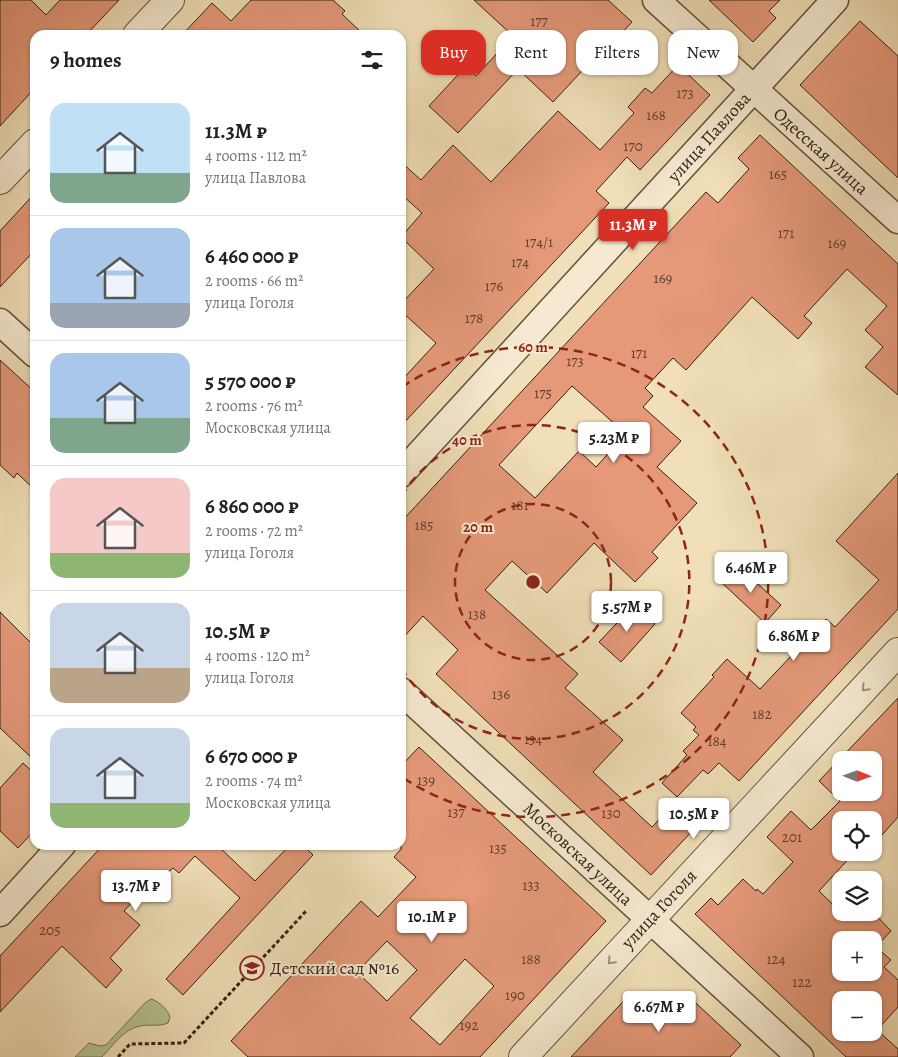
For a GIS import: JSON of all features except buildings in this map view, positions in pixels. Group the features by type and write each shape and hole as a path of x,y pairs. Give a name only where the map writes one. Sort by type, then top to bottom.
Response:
{"street":[{"path":"142,30 170,0"},
{"name":"Одесская улица","path":"656,0 898,220"},
{"name":"улица Павлова","path":"406,469 835,0"},
{"path":"0,180 30,148"},
{"path":"0,322 30,349"},
{"name":"улица Гоголя","path":"523,1057 898,652"},
{"name":"Московская улица","path":"406,696 800,1057"},
{"path":"0,913 57,850"}],"path":[{"path":"118,1057 130,1044 184,1043 307,910"}],"green space":[{"path":"151,999 167,1011 170,1017 168,1023 140,1026 128,1031 102,1057 75,1057 89,1043 100,1046 106,1045"}],"place":[{"name":"Детский сад №16","path":"252,968"}]}
